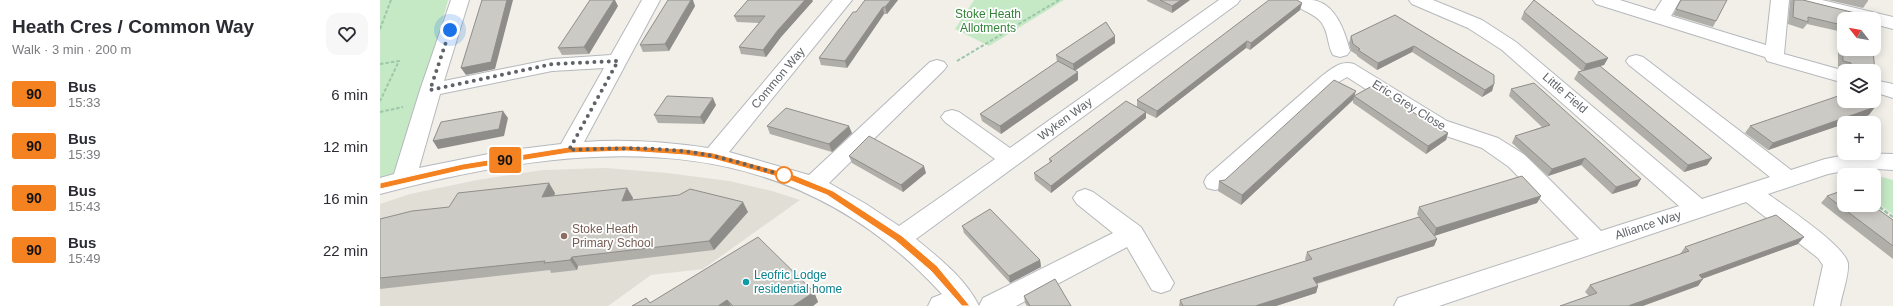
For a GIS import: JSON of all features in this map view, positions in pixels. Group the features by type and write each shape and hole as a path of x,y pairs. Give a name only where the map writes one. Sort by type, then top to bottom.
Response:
{"street":[{"path":"404,179 430,90 460,0"},
{"path":"569,150 651,0"},
{"name":"Common Way","path":"713,156 843,0"},
{"name":"Wyken Way","path":"899,239 1231,0"},
{"path":"1299,0 1318,8 1327,15 1337,36 1340,51"},
{"name":"Little Field","path":"1418,0 1475,24 1509,46 1697,208"},
{"path":"1602,0 1774,54 1774,57 1837,75"},
{"path":"1660,19 1671,0"},
{"path":"1774,54 1780,0"},
{"path":"1800,0 1893,24"},
{"path":"430,90 552,64 618,61"},
{"path":"1636,61 1788,179"},
{"path":"811,186 937,66"},
{"name":"Eric Grey Close","path":"1215,182 1330,79 1347,68 1439,126 1490,143 1508,154 1517,161 1597,242"},
{"path":"1881,88 1893,91"},
{"path":"952,117 1011,159"},
{"path":"380,186 404,179 517,157 569,150 626,149 685,152 713,156 791,177 830,193 899,239 934,269 956,303"},
{"name":"Alliance Way","path":"1407,306 1697,208 1788,179 1849,161 1871,160 1893,162"},
{"path":"1749,192 1827,251 1836,263 1827,306"},
{"path":"1085,198 1132,234 1161,283"},
{"path":"992,306 1132,234"}],"path":[{"path":"380,29 391,0"},
{"path":"937,66 959,60 1058,0"},
{"path":"380,64 399,61 380,101"},
{"path":"1881,208 1893,217"}],"shaded area":[{"name":"Stoke Heath Primary School","path":"606,168 667,173 729,181 772,191 800,200 703,269 651,275 608,306 380,306 380,204 410,194 477,180 543,170"}],"green space":[{"path":"380,0 448,0 423,92 394,175 380,179"},
{"name":"Stoke Heath Allotments","path":"974,0 1064,0 989,46 955,29"},
{"path":"1881,177 1893,180 1893,214 1881,206"}],"building":[{"path":"482,0 507,0 491,62 461,68"},
{"path":"590,0 614,0 584,47 558,48"},
{"path":"668,0 691,0 665,44 640,45"},
{"path":"748,0 805,0 778,30 763,50 739,47 765,16 734,16"},
{"path":"865,0 891,0 885,7 883,7 845,61 819,58 853,12 856,12"},
{"path":"1160,0 1181,0 1172,6"},
{"path":"1269,0 1297,0 1302,3 1251,43 1247,41 1157,111 1137,100"},
{"path":"1534,0 1608,58 1586,64 1524,12"},
{"path":"1681,0 1727,0 1716,21 1676,9"},
{"path":"1794,0 1803,0 1851,12 1837,12 1837,24 1808,17 1808,22 1793,17"},
{"path":"1395,15 1494,75 1494,84 1485,90 1414,46 1378,63 1358,50 1360,49 1353,44 1351,36"},
{"path":"1106,22 1115,36 1073,64 1056,55"},
{"path":"1843,56 1874,56 1874,64 1851,64 1843,61"},
{"path":"1058,61 1078,72 1000,126 980,114"},
{"path":"1600,66 1712,158 1688,165 1578,72"},
{"path":"1334,80 1356,91 1242,195 1219,181 1225,180"},
{"path":"1534,83 1641,179 1616,187 1585,158 1552,169 1515,136 1550,125 1511,89"},
{"path":"1372,86 1448,133 1428,146 1354,96"},
{"path":"667,96 713,98 700,117 654,115"},
{"path":"1837,96 1837,108 1872,108 1850,116 1837,116 1837,120 1773,143 1750,126"},
{"path":"1126,101 1146,112 1051,186 1034,173 1052,161 1049,159"},
{"path":"786,108 849,126 829,144 767,126"},
{"path":"503,111 499,129 433,141 441,122"},
{"path":"869,136 924,166 901,185 849,156"},
{"path":"1522,176 1541,196 1436,228 1419,207"},
{"path":"549,183 542,197 627,188 622,201 679,195 690,189 743,202 709,241 572,257 570,260 544,263 545,261 380,278 380,219 412,211 449,207 458,193"},
{"path":"1837,192 1837,204 1827,196"},
{"path":"990,209 1040,260 1009,276 962,226"},
{"path":"1881,211 1893,220 1893,246 1848,212"},
{"path":"1776,215 1804,237 1699,275 1703,279 1628,306 1560,306 1597,293 1590,285 1689,251 1685,247"},
{"path":"1419,217 1437,239 1313,278 1318,286 1255,306 1183,306 1180,300 1312,259 1307,252"},
{"name":"Leofric Lodge residential home","path":"758,237 814,292 793,306 733,306 727,300 718,306 632,306 646,298 650,303"},
{"path":"1055,279 1071,306 1030,306 1024,296"}],"bus line":[{"name":"90","path":"380,186 404,179 463,167 517,157 569,150 604,148 685,152 713,156 791,177 830,193 867,216 899,239 934,269 966,306"}],"place":[{"name":"Stoke Heath Primary School","path":"564,236"},
{"name":"Leofric Lodge residential home","path":"746,282"}],"route":[{"path":"450,30 430,90 552,64 618,61 569,150 604,148 685,152 713,156 784,175"}]}
